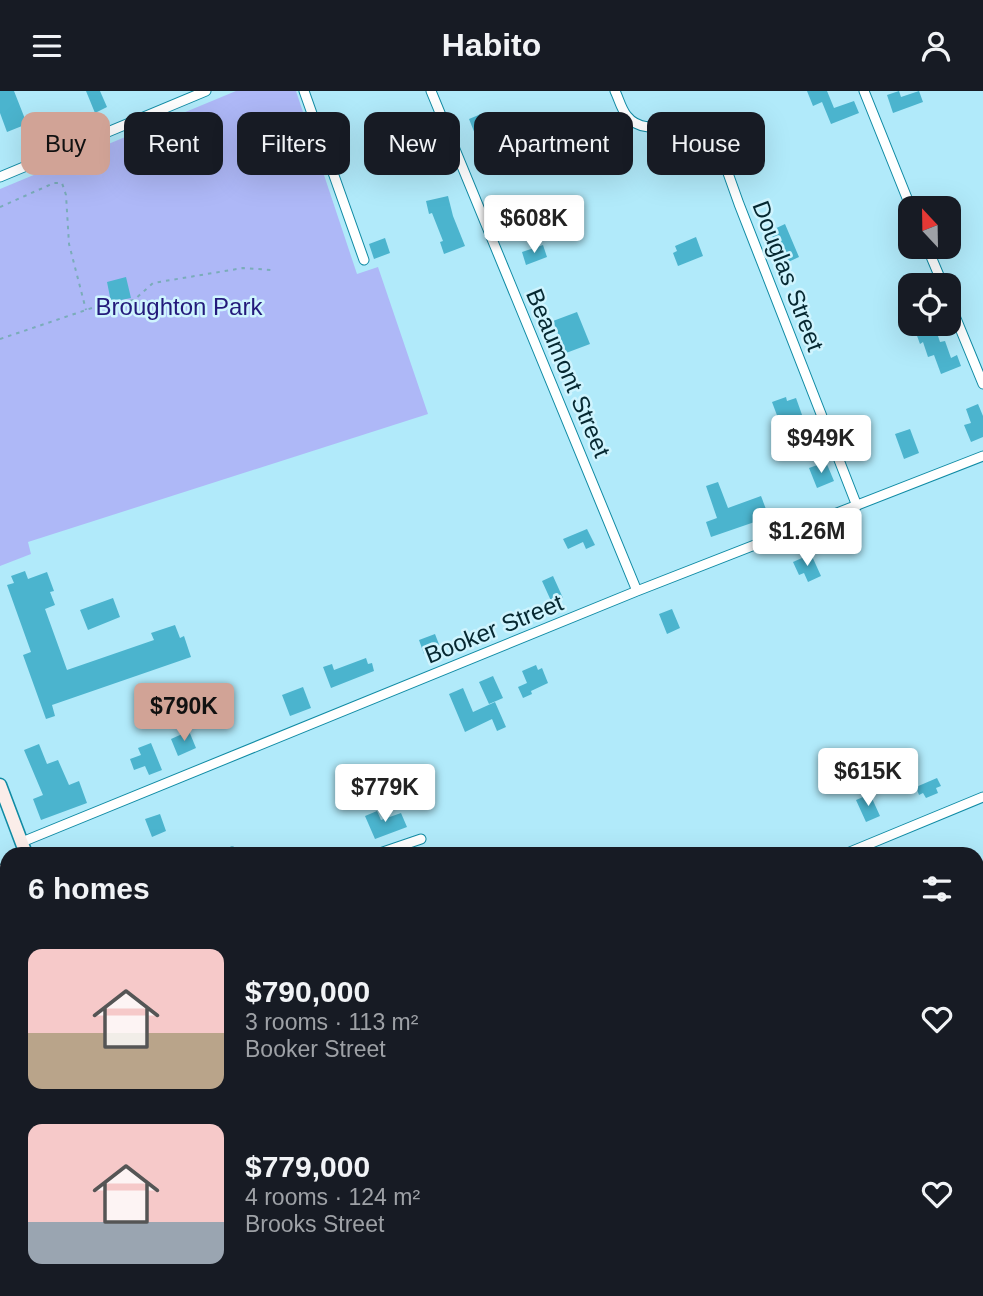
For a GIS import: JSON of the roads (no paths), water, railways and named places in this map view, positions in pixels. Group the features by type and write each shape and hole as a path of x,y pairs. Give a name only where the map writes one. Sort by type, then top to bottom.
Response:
{"street":[{"path":"304,91 364,260"},
{"name":"Beaumont Street","path":"431,91 637,591"},
{"name":"Douglas Street","path":"615,91 627,116 637,124 650,127 700,124 708,127 716,138 739,204 857,506"},
{"path":"864,91 906,196"},
{"path":"0,177 200,92"},
{"path":"961,331 983,384"},
{"name":"Booker Street","path":"26,847 637,591 983,456"},
{"path":"0,785 24,847"},
{"path":"873,847 983,797"},
{"path":"398,847 421,839"}],"park label":[{"name":"Broughton Park","path":"179,307"}]}
